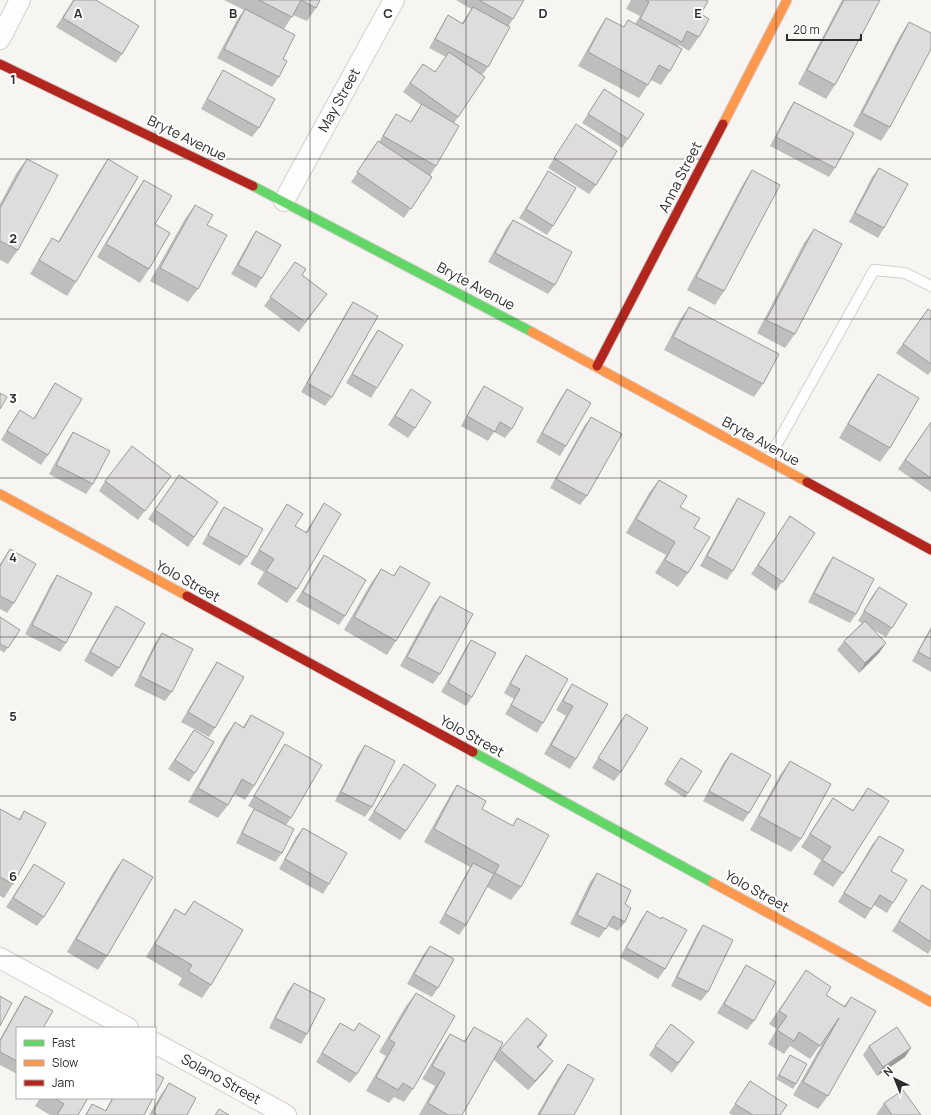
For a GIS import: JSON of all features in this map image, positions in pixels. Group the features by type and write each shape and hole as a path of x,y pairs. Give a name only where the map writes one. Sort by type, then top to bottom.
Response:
{"street":[{"path":"0,39 20,0"},
{"name":"May Street","path":"284,201 394,0"},
{"name":"Anna Street","path":"597,366 787,0"},
{"name":"Bryte Avenue","path":"0,64 284,201 597,366 931,550"},
{"name":"Yolo Street","path":"0,494 931,1002"},
{"path":"0,958 126,1027"},
{"name":"Solano Street","path":"156,1044 286,1115"}],"lane":[{"path":"768,460 874,270 905,273 931,286"}],"building":[{"path":"74,0 96,0 139,26 122,54 63,18"},
{"path":"259,0 301,0 292,17"},
{"path":"301,0 320,0 316,8"},
{"path":"479,0 524,0 513,19"},
{"path":"645,0 705,0 708,1 701,14 709,19 699,37 687,31 682,42 640,19 649,2"},
{"path":"844,0 880,0 835,85 807,70"},
{"path":"473,7 510,27 488,67 435,39 448,15 463,24"},
{"path":"245,9 295,35 283,59 287,61 279,77 224,49"},
{"path":"606,18 624,27 628,20 682,49 670,71 659,65 648,85 588,52"},
{"path":"909,22 931,33 931,49 890,127 862,113"},
{"path":"449,52 485,77 458,117 410,83 423,64 435,72"},
{"path":"223,70 275,99 259,128 207,99"},
{"path":"604,89 644,114 628,139 588,114"},
{"path":"794,102 854,133 835,168 776,137"},
{"path":"422,104 459,126 436,166 383,136 396,114 411,122"},
{"path":"576,124 617,151 596,185 554,158"},
{"path":"378,141 432,177 411,209 357,172"},
{"path":"27,159 58,175 18,250 0,241 0,208"},
{"path":"108,159 138,177 76,282 39,260 52,238 59,242"},
{"path":"879,168 908,184 884,228 855,213"},
{"path":"752,170 780,185 724,291 696,277"},
{"path":"548,171 576,188 553,226 526,209"},
{"path":"144,180 172,196 155,224 170,233 149,269 106,244"},
{"path":"195,205 213,215 207,225 227,235 198,289 160,268"},
{"path":"513,220 572,252 555,285 495,253"},
{"path":"814,229 842,244 795,334 766,320"},
{"path":"256,231 281,245 262,278 238,265"},
{"path":"295,262 306,269 302,275 327,294 305,322 270,297"},
{"path":"353,302 378,316 332,397 307,383"},
{"path":"689,307 779,354 763,384 673,337"},
{"path":"928,309 931,311 931,364 903,344"},
{"path":"378,330 403,345 377,388 352,374"},
{"path":"878,374 919,398 890,448 848,424"},
{"path":"55,383 82,399 48,455 7,431 20,410 34,419"},
{"path":"484,386 523,408 512,429 500,422 495,432 467,416"},
{"path":"411,389 431,402 415,428 395,416"},
{"path":"567,389 591,403 566,446 542,433"},
{"path":"0,393 7,397 0,409"},
{"path":"591,417 622,434 587,496 556,479"},
{"path":"931,422 931,478 905,460"},
{"path":"73,432 110,451 93,484 56,465"},
{"path":"132,446 171,476 145,511 105,481"},
{"path":"179,475 218,502 194,537 155,510"},
{"path":"659,480 687,496 680,507 700,518 694,528 710,537 688,573 665,560 675,542 636,519"},
{"path":"738,498 765,513 733,571 707,556"},
{"path":"324,503 341,514 297,589 266,571 274,559 259,550 287,504 303,514 295,526 307,533"},
{"path":"224,507 263,529 247,557 208,535"},
{"path":"790,516 815,533 783,582 758,565"},
{"path":"10,549 36,564 14,603 0,596 0,566"},
{"path":"324,555 366,580 345,616 303,592"},
{"path":"833,557 874,579 856,614 814,593"},
{"path":"400,566 430,583 396,641 354,617 381,569 394,576"},
{"path":"57,575 92,593 66,643 32,625"},
{"path":"879,587 907,604 892,628 864,611"},
{"path":"440,596 473,614 440,674 407,657"},
{"path":"116,606 145,623 119,668 90,652"},
{"path":"0,617 20,630 8,648 0,644"},
{"path":"865,621 886,643 865,663 844,641"},
{"path":"931,629 931,659 918,652"},
{"path":"162,633 193,649 172,692 140,676"},
{"path":"471,640 496,653 472,697 448,683"},
{"path":"526,655 568,679 543,723 511,705 520,689 510,684"},
{"path":"217,662 244,677 215,728 188,712"},
{"path":"572,684 608,704 576,759 551,745 573,706 563,701"},
{"path":"626,714 648,728 621,772 598,758"},
{"path":"251,715 284,733 254,786 242,779 228,805 198,788 235,722 244,728"},
{"path":"194,730 214,742 195,773 175,760"},
{"path":"285,744 322,765 291,818 254,796"},
{"path":"365,745 395,761 372,807 341,792"},
{"path":"731,753 771,775 749,813 709,791"},
{"path":"681,758 702,771 688,793 667,780"},
{"path":"790,761 831,784 801,839 759,816"},
{"path":"404,764 436,785 406,831 374,811"},
{"path":"457,785 486,801 482,809 513,826 517,818 549,835 521,887 495,873 499,865 434,829"},
{"path":"868,788 889,801 843,873 822,860 831,847 810,834 833,798 853,811"},
{"path":"0,809 20,820 24,811 46,823 13,884 0,877"},
{"path":"254,809 294,829 282,853 242,833"},
{"path":"303,828 347,853 329,884 285,859"},
{"path":"879,836 904,850 891,871 907,880 893,903 880,895 871,909 844,893"},
{"path":"123,859 153,877 107,956 76,939"},
{"path":"473,863 494,874 466,925 445,914"},
{"path":"34,864 65,883 44,917 13,898"},
{"path":"597,873 631,890 625,904 631,908 625,922 613,916 606,929 577,915"},
{"path":"922,885 931,891 931,942 899,921"},
{"path":"194,901 243,930 211,985 188,971 192,965 155,944 175,909 185,915"},
{"path":"647,911 661,919 662,917 687,930 665,969 626,948"},
{"path":"703,925 733,940 708,992 677,977"},
{"path":"430,946 454,959 438,988 414,974"},
{"path":"746,965 776,982 754,1021 724,1004"},
{"path":"806,970 831,987 826,995 845,1007 851,997 876,1011 828,1096 803,1082 839,1018 820,1046 799,1032 794,1041 777,1030 787,1016 779,1011"},
{"path":"294,983 325,999 307,1034 275,1018"},
{"path":"416,993 455,1016 413,1089 403,1083 398,1090 376,1077 395,1043 389,1039"},
{"path":"0,996 12,1003 0,1026"},
{"path":"25,996 53,1011 44,1027 16,1027 16,1060 0,1052 0,1041"},
{"path":"527,1018 547,1035 537,1047 553,1061 535,1081 500,1050"},
{"path":"340,1023 354,1031 359,1023 380,1036 357,1074 322,1053"},
{"path":"671,1024 694,1042 678,1063 655,1046"},
{"path":"474,1027 503,1043 462,1115 448,1115 428,1103 445,1073 432,1066 450,1034 465,1042"},
{"path":"897,1027 911,1048 883,1067 869,1046"},
{"path":"790,1055 807,1064 796,1084 779,1075"},
{"path":"568,1064 594,1079 574,1115 539,1115"},
{"path":"156,1074 164,1078 156,1093"},
{"path":"750,1081 787,1105 780,1115 753,1115 735,1104"},
{"path":"169,1083 196,1098 187,1115 157,1115 153,1112"},
{"path":"903,1090 921,1115 892,1115 884,1103"},
{"path":"56,1099 87,1099 78,1115 57,1115 64,1104"},
{"path":"112,1099 152,1099 144,1115 86,1115 92,1104 106,1111"},
{"path":"219,1109 229,1115 215,1115"}],"traffic: fast":[{"path":"253,186 532,332"},
{"path":"473,752 713,883"}],"traffic: slow":[{"path":"723,124 787,0"},
{"path":"532,332 807,482"},
{"path":"0,494 187,596"},
{"path":"713,883 931,1002"}],"traffic: jam":[{"path":"0,64 253,186"},
{"path":"597,366 723,124"},
{"path":"807,482 931,550"},
{"path":"187,596 473,752"}]}
